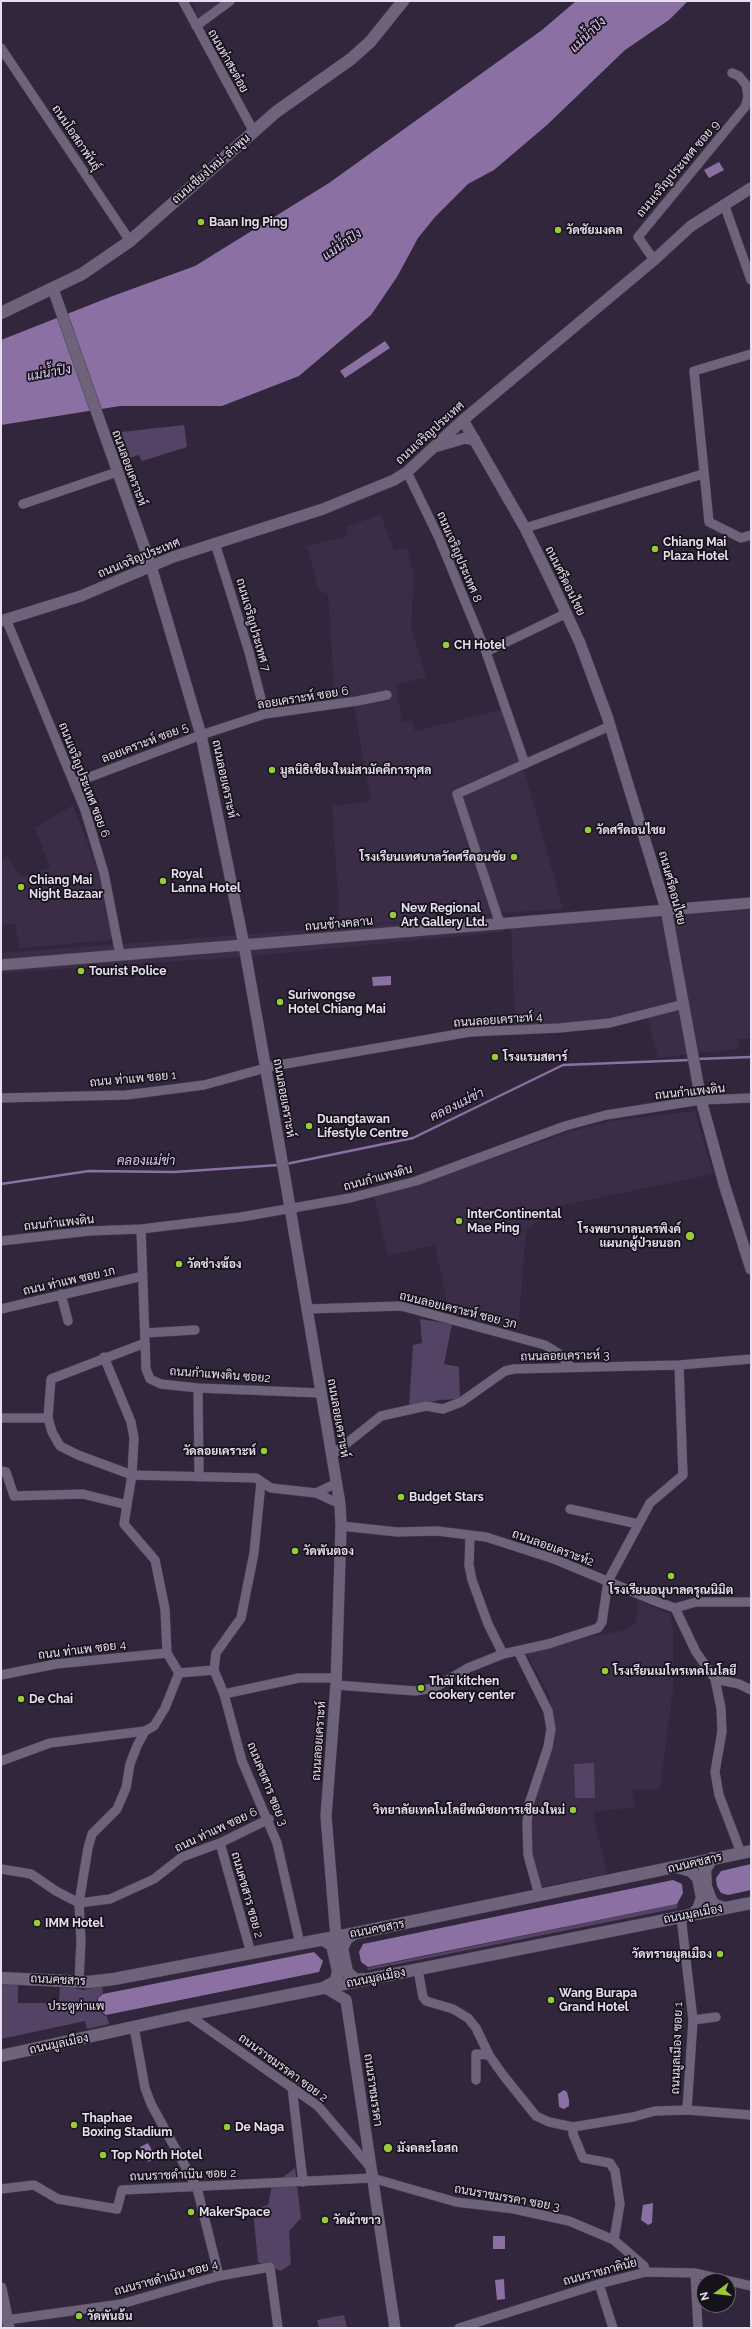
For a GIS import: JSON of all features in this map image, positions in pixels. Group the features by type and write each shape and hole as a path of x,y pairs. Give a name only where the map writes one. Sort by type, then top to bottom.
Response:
{"main road":[{"name":"ถนนเชียงใหม่-ลำพูน","path":"1,313 54,294 130,241 276,112 351,59 370,42 403,1"},
{"name":"ถนนคชสาร","path":"1,1978 79,1981 114,1979 322,1940 746,1852"},
{"path":"712,1858 705,1870 706,1887 711,1900 715,1905 724,1908"},
{"path":"677,1867 691,1871 698,1878 702,1898 698,1909 693,1914"},
{"name":"ถนนมูลเมือง","path":"1,2056 188,2015 751,1903"},
{"path":"356,1933 347,1938 342,1948 347,1972 356,1980 365,1979"},
{"path":"322,1940 332,1945 338,1971 336,1981 324,1988"}],"street":[{"name":"ถนนท่าสะต๋อย","path":"182,1 254,132"},
{"path":"196,26 230,1"},
{"name":"ถนนโอสถาพันธุ์","path":"1,48 130,241"},
{"path":"732,73 743,80 748,90 745,107 740,114"},
{"path":"740,114 751,108"},
{"name":"ถนนเจริญประเทศ ซอย 9","path":"654,260 638,237 740,114"},
{"name":"ถนนเจริญประเทศ","path":"4,620 81,596 151,566 215,543 341,503 408,472 463,420 654,260 691,226 751,188"},
{"path":"724,204 751,280"},
{"name":"ถนนลอยเคราะห์","path":"54,294 151,566 201,735 244,945 285,1178 320,1393 340,1504 341,1526 336,1682 326,1816 336,1937"},
{"path":"751,354 694,371 703,474 709,522 741,538 751,535"},
{"name":"ถนนศรีดอนไชย","path":"463,420 525,528 567,613 590,668 610,726 666,909 692,1044 701,1100 724,1184 751,1269"},
{"path":"435,447 465,438 475,440"},
{"path":"23,504 117,472"},
{"name":"ถนนเจริญประเทศ 8","path":"408,472 439,538 486,652 525,764"},
{"path":"525,528 703,474"},
{"name":"ถนนเจริญประเทศ 7","path":"215,543 250,652 265,714"},
{"path":"486,652 567,613"},
{"name":"ถนนเจริญประเทศ ซอย 6","path":"4,620 74,783 104,874 120,955"},
{"name":"ลอยเคราะห์ ซอย 6","path":"201,735 265,714 387,695"},
{"path":"500,924 457,794 610,726"},
{"name":"ลอยเคราะห์ ซอย 5","path":"74,783 201,735"},
{"name":"ถนนช้างคลาน","path":"1,965 751,903"},
{"name":"ถนนลอยเคราะห์ 4","path":"266,1068 470,1032 559,1028 610,1023 684,1004"},
{"name":"ถนน ท่าแพ ซอย 1","path":"1,1098 126,1095 204,1085 266,1068"},
{"name":"ถนนกำแพงดิน","path":"1,1241 90,1231 141,1229 290,1210 350,1198 416,1181 565,1126 606,1115 701,1100 751,1098"},
{"name":"ถนนกำแพงดิน ซอย2","path":"141,1229 146,1369 150,1380 162,1384 198,1388 320,1393"},
{"name":"ถนน ท่าแพ ซอย 1ก","path":"1,1308 143,1276"},
{"path":"61,1294 68,1321"},
{"name":"ถนนลอยเคราะห์ ซอย 3ก","path":"306,1309 401,1306 545,1345 558,1353 571,1367"},
{"path":"145,1333 196,1330"},
{"path":"145,1342 51,1379 48,1418 52,1432 60,1446 78,1456 132,1475 256,1478 270,1488 316,1493 340,1504"},
{"path":"104,1357 131,1422 134,1438 132,1475 124,1524 155,1560 165,1609 167,1653 179,1673"},
{"name":"ถนนลอยเคราะห์ 3","path":"332,1455 381,1416 426,1406 443,1408 460,1402 505,1371 524,1367 679,1365 751,1359"},
{"path":"224,1694 299,1678 415,1691 434,1688 468,1668 503,1654 548,1644 598,1628 602,1622 608,1581 638,1524 650,1503 683,1475 679,1365"},
{"path":"198,1388 199,1477"},
{"path":"1,1418 48,1418"},
{"path":"1,1471 6,1472 14,1496 83,1494 127,1505"},
{"path":"179,1673 214,1670 216,1653 241,1618 254,1553 261,1482"},
{"path":"316,1493 337,1483"},
{"path":"570,1509 638,1524"},
{"name":"ถนนลอยเคราะห์2","path":"341,1526 397,1532 437,1531 486,1537 554,1559 675,1608"},
{"path":"470,1535 469,1565 472,1580 488,1624 503,1654"},
{"path":"746,1852 719,1795 715,1772 722,1731 721,1708 715,1679 696,1652 675,1608 696,1602 751,1602"},
{"path":"518,1651 548,1711 551,1729 548,1747 529,1804 527,1823 528,1855 539,1896"},
{"name":"ถนน ท่าแพ ซอย 4","path":"1,1675 56,1664 167,1653"},
{"name":"ถนนคชสาร ซอย 3","path":"214,1670 224,1694 242,1761 269,1819 277,1843 300,1944"},
{"path":"1,1761 50,1742 145,1731 154,1726 165,1708 179,1673"},
{"path":"715,1679 739,1684 751,1690"},
{"path":"79,1981 82,1941 79,1903 88,1848 92,1834 117,1809 126,1788 130,1764 145,1731"},
{"name":"ถนน ท่าแพ ซอย 6","path":"79,1903 110,1899 139,1888 154,1879 182,1857 220,1843 269,1819"},
{"name":"ถนนคชสาร ซอย 2","path":"220,1843 250,1953"},
{"path":"1,1869 31,1874 56,1891 79,1903"},
{"name":"ถนนมูลเมือง ซอย 1","path":"681,1916 693,2020 687,2110"},
{"path":"418,1970 423,1997 426,2001 453,2009 468,2018 476,2028 489,2055 536,2116 549,2122 573,2127 633,2117 655,2111 687,2110 751,2115"},
{"name":"ถนนราชมรรคา","path":"324,1988 346,2000 395,2328"},
{"name":"ถนนราชมรรคา ซอย 2","path":"188,2015 318,2106 331,2119 372,2173"},
{"path":"693,2020 716,2017"},
{"path":"134,2028 145,2088 151,2104 197,2188 219,2276"},
{"path":"476,2080 476,2054 489,2055"},
{"path":"292,2087 303,2182"},
{"path":"573,2127 573,2134 583,2158 610,2163 615,2171 620,2204 614,2240"},
{"name":"ถนนราชมรรคา ซอย 3","path":"303,2182 372,2173 456,2202 514,2209 569,2221 614,2240 644,2266 646,2272"},
{"name":"ถนนราชดำเนิน ซอย 2","path":"1,2189 34,2186 58,2199 117,2209 122,2190 197,2188 303,2182"},
{"name":"ถนนราชดำเนิน ซอย 4","path":"8,2324 121,2304 219,2276 270,2267 278,2328"},
{"name":"ถนนราชภาคินัย","path":"459,2328 599,2284 646,2272 695,2273 751,2286"},
{"path":"695,2273 698,2328"},
{"path":"599,2284 612,2328"},
{"path":"1,2288 8,2324"}],"shaded area":[{"path":"193,1 224,1 199,20"},
{"path":"381,515 394,550 407,548 414,575 411,627 426,677 396,685 402,722 412,720 415,731 501,710 521,761 453,789 495,915 340,926 332,806 371,801 352,697 335,701 328,594 319,591 307,546 347,536 347,526"},
{"name":"โรงเรียนเทศบาลวัดศรีดอนชัย","path":"524,770 563,909 499,913 462,805 462,795"},
{"path":"73,805 100,876 112,940 19,948 15,924 1,925 1,861 8,857 21,877 50,867 35,828"},
{"path":"751,910 751,1039 737,1039 739,1049 658,1058 646,1012 607,1021 515,1027 511,926"},
{"path":"505,915 504,932 241,957 1,973 1,953"},
{"name":"InterContinental Mae Ping","path":"695,1111 713,1174 555,1207 526,1231 518,1331 449,1312 435,1245 388,1256 374,1197 411,1187 568,1132 609,1121"},
{"path":"638,1600 670,1614 673,1630 673,1689 660,1789 632,1790 635,1807 593,1812 607,1874 541,1887 531,1855 529,1824 534,1796 554,1735 549,1694 526,1653 563,1643 625,1630 636,1622"}],"green space":[{"path":"184,425 187,447 142,461 139,455 122,460 112,433"},
{"path":"420,1319 452,1324 444,1364 459,1367 460,1399 439,1400 409,1407 413,1345 422,1343"},
{"path":"594,1763 595,1798 575,1798 574,1764"},
{"path":"677,1904 678,1908 368,1970 367,1968"},
{"name":"ประตูท่าแพ","path":"1,1985 18,1985 18,2003 59,2003 60,1985 83,1990 102,1986 103,1993 97,1998 97,2006 100,2012 107,2017 109,2024 87,2029 85,2021 1,2039"},
{"path":"295,2168 301,2218 289,2231 291,2264 281,2271 258,2262 253,2210 268,2205 272,2185"},
{"path":"344,2315 347,2328 319,2328 317,2320"}],"water":[{"name":"แม่น้ำปิง","path":"576,1 688,1 669,20 625,50 547,125 494,170 468,184 435,217 418,238 397,277 371,315 299,376 222,406 120,406 1,425 1,340 110,297 195,266 329,183 542,30"},
{"path":"719,162 724,170 709,178 704,170"},
{"path":"385,341 390,348 345,378 340,371"},
{"path":"391,976 391,985 373,986 372,977"},
{"path":"751,1864 751,1890 728,1895 721,1893 717,1886 716,1878 721,1871"},
{"path":"673,1880 682,1884 683,1893 677,1904 368,1967 361,1962 359,1952 363,1944"},
{"path":"314,1952 323,1961 319,1972 106,2015 101,2011 98,2005 98,1998 103,1994"},
{"path":"564,2090 567,2092 569,2106 564,2109 559,2107 558,2094"},
{"path":"148,2143 156,2158 148,2162 140,2147"},
{"path":"653,2203 652,2223 648,2225 641,2220 643,2205"},
{"path":"493,2236 505,2236 505,2249 493,2249"},
{"path":"504,2279 505,2299 497,2300 495,2280"}],"waterway":[{"name":"คลองแม่ข่า","path":"697,1059 751,1057"},
{"name":"คลองแม่ข่า","path":"286,1164 413,1138 563,1065 690,1060"},
{"name":"คลองแม่ข่า","path":"1,1184 89,1171 174,1172 279,1165"}],"place":[{"name":"Baan Ing Ping","path":"201,222"},
{"name":"วัดชัยมงคล","path":"558,230"},
{"name":"Chiang Mai Plaza Hotel","path":"655,549"},
{"name":"CH Hotel","path":"446,645"},
{"name":"มูลนิธิเชียงใหม่สามัคคีการกุศล","path":"272,770"},
{"name":"วัดศรีดอนไชย","path":"588,830"},
{"name":"โรงเรียนเทศบาลวัดศรีดอนชัย","path":"514,857"},
{"name":"Royal Lanna Hotel","path":"163,881"},
{"name":"Chiang Mai Night Bazaar","path":"21,887"},
{"name":"New Regional Art Gallery Ltd.","path":"393,915"},
{"name":"Tourist Police","path":"81,971"},
{"name":"Suriwongse Hotel Chiang Mai","path":"280,1002"},
{"name":"โรงแรมสตาร์","path":"495,1057"},
{"name":"Duangtawan Lifestyle Centre","path":"309,1126"},
{"name":"InterContinental Mae Ping","path":"459,1221"},
{"name":"โรงพยาบาลนครพิงค์ แผนกผู้ป่วยนอก","path":"690,1236"},
{"name":"วัดช่างฆ้อง","path":"179,1264"},
{"name":"วัดลอยเคราะห์","path":"264,1451"},
{"name":"Budget Stars","path":"401,1497"},
{"name":"วัดพันตอง","path":"295,1551"},
{"name":"โรงเรียนอนุบาลดรุณนิมิต","path":"671,1576"},
{"name":"โรงเรียนเมโทรเทคโนโลยี","path":"605,1671"},
{"name":"Thaï kitchen cookery center","path":"421,1688"},
{"name":"De Chai","path":"21,1699"},
{"name":"วิทยาลัยเทคโนโลยีพณิชยการเชียงใหม่","path":"573,1810"},
{"name":"IMM Hotel","path":"37,1923"},
{"name":"วัดทรายมูลเมือง","path":"720,1954"},
{"name":"Wang Burapa Grand Hotel","path":"551,2000"},
{"name":"Thaphae Boxing Stadium","path":"74,2125"},
{"name":"De Naga","path":"227,2127"},
{"name":"มังคละโอสถ","path":"388,2148"},
{"name":"Top North Hotel","path":"103,2155"},
{"name":"MakerSpace","path":"191,2212"},
{"name":"วัดผ้าขาว","path":"325,2220"},
{"name":"วัดพันอ้น","path":"79,2316"}]}
